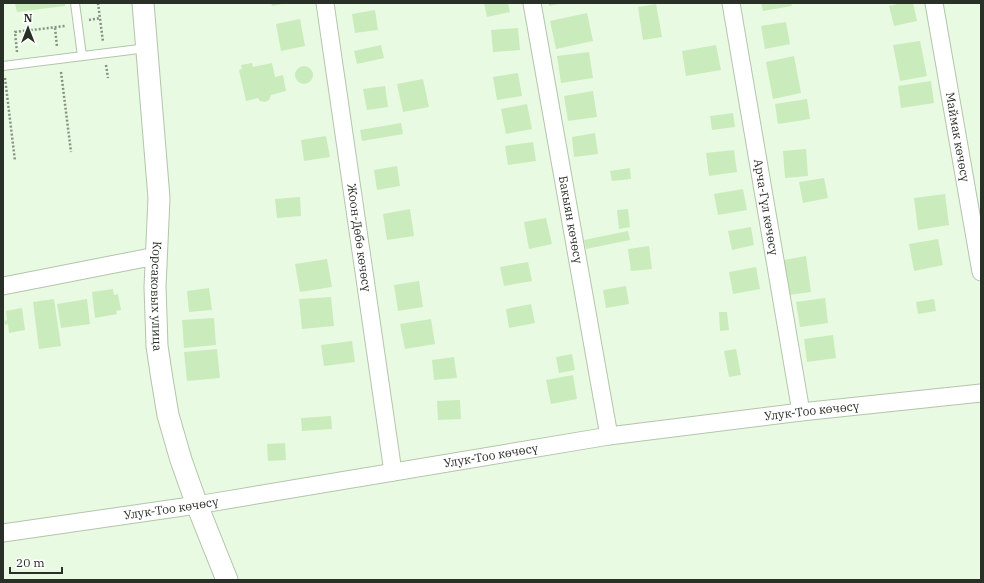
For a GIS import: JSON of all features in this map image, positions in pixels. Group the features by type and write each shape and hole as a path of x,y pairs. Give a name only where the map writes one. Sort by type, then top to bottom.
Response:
{"street":[{"name":"Корсаковых улица","path":"143,3 159,198 155,316 162,379 168,415 181,460 227,580"},
{"name":"Жоон-Дөбө көчөсү","path":"325,3 392,472"},
{"name":"Бакыян көчөсү","path":"532,3 608,436"},
{"name":"Арча-Гүл көчөсү","path":"731,3 801,412"},
{"name":"Маймак көчөсү","path":"934,3 981,272"},
{"path":"3,286 156,256"},
{"name":"Улук-Тоо көчөсү","path":"3,532 197,504 608,436 801,412 981,393"}],"lane":[{"path":"75,3 82,56"},
{"path":"4,70 19,64 147,48"}],"path":[{"path":"19,64 15,32 69,26 77,21 100,18"},
{"path":"55,28 71,152"},
{"path":"4,70 16,161"}],"building":[{"path":"15,3 65,3 65,6 17,12"},
{"path":"271,3 282,3 282,4 272,6"},
{"path":"484,3 508,3 510,12 487,17"},
{"path":"549,3 559,3 559,4 549,6"},
{"path":"761,3 791,3 792,6 763,11"},
{"path":"901,3 913,3 917,21 894,26 889,6"},
{"path":"656,4 662,37 643,40 638,7"},
{"path":"375,10 378,30 355,33 352,14"},
{"path":"587,13 593,41 556,49 550,21"},
{"path":"300,19 305,46 281,51 276,24"},
{"path":"786,22 790,44 765,49 761,26"},
{"path":"518,28 520,50 493,52 491,30"},
{"path":"920,41 927,76 900,81 893,45"},
{"path":"381,45 384,58 357,64 354,51"},
{"path":"716,45 721,70 686,76 682,51"},
{"path":"589,52 593,78 561,83 557,56"},
{"path":"794,56 801,93 773,99 766,62"},
{"path":"252,63 253,67 272,63 275,77 283,75 286,91 271,95 269,100 265,102 260,101 258,98 246,101 239,70 242,69 241,65"},
{"path":"300,66 308,66 313,71 311,82 308,84 300,84 295,79 295,71"},
{"path":"518,73 522,96 497,100 493,77"},
{"path":"423,79 429,107 403,112 397,84"},
{"path":"931,81 934,103 901,108 898,86"},
{"path":"385,86 388,107 367,110 363,89"},
{"path":"593,91 597,117 568,121 564,96"},
{"path":"807,99 810,119 778,124 775,104"},
{"path":"527,104 532,129 506,134 501,109"},
{"path":"733,113 735,127 712,130 710,116"},
{"path":"401,123 403,134 362,141 360,130"},
{"path":"595,133 598,154 574,157 572,137"},
{"path":"326,136 330,157 304,161 301,140"},
{"path":"533,142 536,161 508,165 505,146"},
{"path":"806,149 808,176 785,178 783,151"},
{"path":"734,150 737,172 709,176 706,153"},
{"path":"397,166 400,186 377,190 374,170"},
{"path":"630,168 631,179 612,181 610,171"},
{"path":"824,178 828,198 803,203 799,182"},
{"path":"743,189 747,210 718,215 714,194"},
{"path":"945,194 949,225 918,230 914,198"},
{"path":"300,197 301,216 277,218 275,199"},
{"path":"410,209 414,236 387,240 383,214"},
{"path":"628,209 630,227 619,229 617,210"},
{"path":"546,218 552,244 529,249 524,222"},
{"path":"751,227 754,245 732,250 728,231"},
{"path":"628,231 630,240 586,249 584,240"},
{"path":"938,239 943,265 914,271 909,244"},
{"path":"649,246 652,269 631,271 628,249"},
{"path":"806,256 811,292 789,295 784,260"},
{"path":"327,259 332,287 300,292 295,264"},
{"path":"528,262 532,281 504,286 500,267"},
{"path":"756,267 760,289 733,294 729,272"},
{"path":"419,281 423,307 398,311 394,285"},
{"path":"626,286 629,304 606,308 603,290"},
{"path":"209,288 212,310 189,312 187,291"},
{"path":"113,289 114,295 118,294 121,310 116,311 117,314 95,318 92,292"},
{"path":"331,297 334,326 302,329 299,299"},
{"path":"825,298 828,323 800,327 796,302"},
{"path":"54,299 61,346 39,349 33,302"},
{"path":"87,299 90,324 61,328 57,304"},
{"path":"934,299 936,311 918,314 916,302"},
{"path":"531,304 535,323 509,328 506,309"},
{"path":"22,308 25,330 9,333 8,324 5,325 4,321 7,320 6,311"},
{"path":"719,312 727,312 729,330 720,331"},
{"path":"214,318 216,345 184,348 182,320"},
{"path":"431,319 435,344 405,349 400,324"},
{"path":"833,335 836,358 807,362 804,339"},
{"path":"352,341 355,362 324,366 321,345"},
{"path":"217,349 220,378 187,381 184,352"},
{"path":"736,349 741,375 729,377 724,351"},
{"path":"572,354 575,370 559,373 556,357"},
{"path":"454,357 457,378 434,380 432,360"},
{"path":"573,375 577,399 551,404 546,380"},
{"path":"460,400 461,419 438,420 437,401"},
{"path":"331,416 332,429 302,431 301,418"},
{"path":"285,443 286,460 268,461 267,444"}]}
